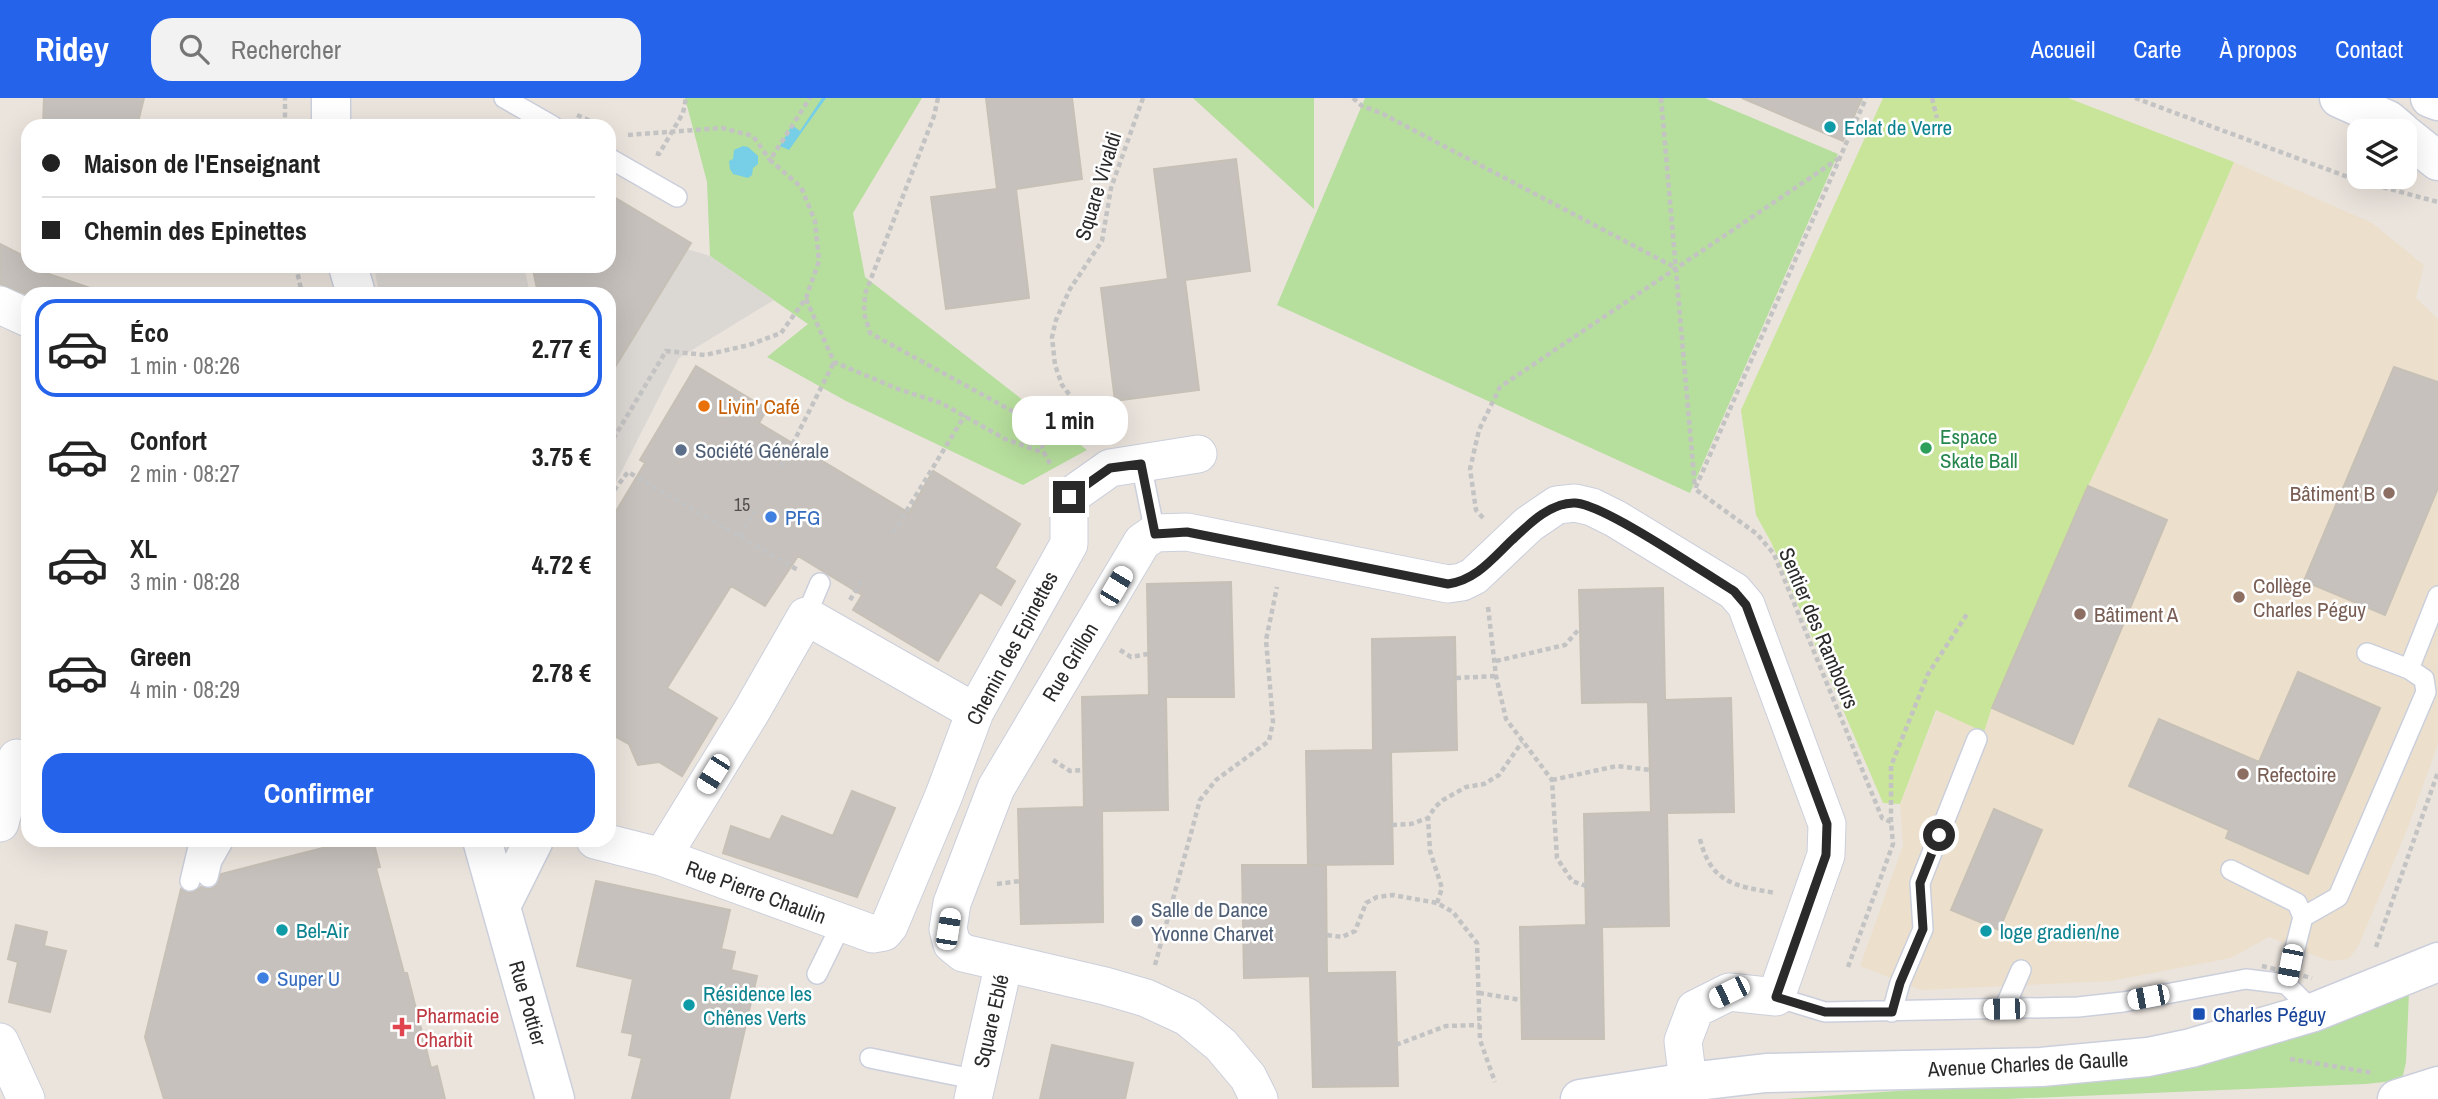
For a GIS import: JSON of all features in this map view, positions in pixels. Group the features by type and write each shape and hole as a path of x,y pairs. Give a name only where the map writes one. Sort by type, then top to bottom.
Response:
{"main road":[{"path":"331,98 331,119"},
{"path":"2339,98 2384,119"},
{"path":"2430,98 2438,102"},
{"path":"2417,143 2438,160"},
{"name":"Rue Pottier","path":"484,847 555,1099"},
{"path":"501,906 530,847"},
{"name":"Avenue Charles de Gaulle","path":"1580,1099 1689,1090 1766,1073 2041,1067 2148,1057 2191,1048 2316,990 2438,962"},
{"path":"2389,1087 2438,1086"}],"street":[{"path":"0,304 21,314"},
{"name":"Chemin des Epinettes","path":"889,926 944,795 975,712 1069,544 1069,497 1125,466 1198,454"},
{"path":"1155,534 1187,532 1448,584 1462,582 1474,576 1529,524 1557,505 1576,503 1592,506 1734,591 1746,605 1827,824 1826,855 1776,997 1729,992 1695,1009 1683,1041 1689,1090"},
{"name":"Rue Grillon","path":"1155,534 1142,542 996,788 952,904 948,929 952,944 963,953 1146,998 1187,1017 1221,1045 1248,1077 1259,1099"},
{"path":"662,857 806,616 975,712"},
{"path":"0,823 15,758"},
{"name":"Rue Pierre Chaulin","path":"616,843 873,934 884,932 889,926"},
{"name":"Square Eblé","path":"976,1089 1004,963"},
{"path":"0,1042 26,1099"}],"lane":[{"path":"504,98 541,119"},
{"path":"616,162 677,197"},
{"path":"1125,466 1155,534"},
{"path":"806,616 820,583"},
{"path":"2409,669 2438,596"},
{"path":"2303,918 2338,897 2426,692 2424,680 2409,669 2367,653"},
{"path":"1892,1012 1900,983 1923,929 1920,883 1976,738"},
{"path":"198,847 199,879 220,847"},
{"path":"2231,870 2297,903 2303,918 2286,984"},
{"path":"817,974 842,923"},
{"path":"2004,1009 2021,970"},
{"path":"1776,997 1825,1012 1892,1012 2101,1005 2246,979 2316,990"},
{"name":"Square Eblé","path":"870,1058 976,1089"}],"path":[{"path":"285,98 285,119"},
{"path":"646,150 659,154 683,113 685,98"},
{"path":"770,160 810,98"},
{"path":"806,298 834,362 898,389 941,403 1005,439 1044,453 1037,424 870,333 864,313 865,293 873,269 934,116 938,98"},
{"name":"Square Vivaldi","path":"1125,466 1106,450 1100,435 1062,385 1055,365 1052,337 1056,320 1070,289 1102,241 1111,188 1143,98"},
{"path":"1353,98 1362,106 1381,113 1676,268"},
{"path":"1661,98 1695,489"},
{"path":"1695,489 1867,98"},
{"path":"1931,98 1937,118"},
{"path":"2135,98 2356,180 2438,202"},
{"path":"616,434 666,351 705,355 750,345 781,333 806,298 819,261 815,221 801,187 770,160 753,136 722,128 632,137 620,133"},
{"path":"1506,546 1476,510 1469,469 1479,430 1500,387 1841,156"},
{"path":"781,467 834,362"},
{"path":"893,533 965,415"},
{"path":"616,487 628,472 856,604"},
{"name":"Sentier des Rambours","path":"1695,489 1757,534 1774,554 1882,818 1891,821"},
{"path":"740,536 755,511"},
{"path":"1146,998 1199,800 1216,780 1269,741 1273,722 1266,640 1287,552"},
{"path":"1474,576 1487,591 1496,676 1506,719 1552,780 1557,858 1572,881 1586,886"},
{"path":"850,600 863,579"},
{"path":"1848,967 1893,844 1891,766 1928,674 1967,614"},
{"path":"1496,661 1565,645 1580,628"},
{"path":"1456,678 1496,676"},
{"path":"1437,903 1442,888 1430,851 1428,818 1443,800 1466,787 1485,784 1499,775 1522,743"},
{"path":"1552,780 1617,766 1650,771"},
{"path":"2375,951 2438,772"},
{"path":"1392,825 1411,824 1428,818"},
{"path":"1700,839 1705,858 1716,874 1733,883 1779,893 1808,908"},
{"path":"1327,935 1342,937 1355,931 1366,903 1377,897 1394,895 1437,903 1453,912 1478,943 1480,1040 1495,1082"},
{"path":"2262,965 2316,990"},
{"path":"1479,993 1521,999"},
{"path":"1396,1045 1446,1026 1480,1025"},
{"path":"2297,1061 2389,1087"}],"shaded area":[{"name":"Collège Charles Péguy","path":"2234,162 2372,223 2424,265 2416,298 2438,319 2438,744 2407,830 2359,945 2349,959 2329,961 2269,937 2231,958 2111,981 1921,990 1860,966 1903,845 1900,804 1937,710 1984,731 2088,486 2153,349"},
{"path":"687,249 710,256 774,300 679,358 616,482 616,366"},
{"path":"375,273 526,273 528,287 378,287"}],"green space":[{"path":"685,98 922,98 853,213 865,277 1087,450 1023,485 846,401 767,357 808,324 710,256 707,182"},
{"path":"1193,98 1314,98 1314,209"},
{"path":"1365,98 1705,98 1838,154 1690,493 1277,305"},
{"name":"Espace Skate Ball","path":"1883,98 2068,98 2234,162 2153,349 2088,486 1992,707 1984,732 1936,710 1900,804 1883,803 1771,542 1756,515 1741,410"},
{"path":"2409,992 2406,1062 2402,1080 2366,1084 2006,1099 1784,1099 2053,1080"}],"water":[{"path":"822,98 826,98 789,150 780,146 792,125 800,131"},
{"path":"743,146 758,156 758,164 748,178 733,174 730,169 729,161 733,159 734,150"}],"building":[{"path":"44,98 144,98 139,119 43,119"},
{"path":"986,98 1072,98 1082,179 1016,189 1029,298 946,309 931,197 997,189"},
{"name":"Eclat de Verre","path":"1742,98 1862,98 1843,141"},
{"path":"1236,159 1250,271 1185,280 1199,390 1115,401 1101,288 1168,279 1154,169"},
{"path":"616,198 691,243 616,366 616,287 537,287 534,273 616,273"},
{"path":"0,244 21,254 21,273 46,273 87,287 21,287 21,292 0,284"},
{"path":"696,366 767,409 759,423 909,513 933,471 1020,524 995,568 1015,581 1001,605 980,592 938,661 853,610 862,595 798,556 765,606 731,586 667,688 717,718 682,776 659,762 638,765 629,744 616,737 616,511 645,463 640,460"},
{"name":"Bâtiment B","path":"2394,367 2438,382 2438,488 2385,615 2304,581"},
{"name":"Bâtiment A","path":"2088,486 2167,520 2073,744 1992,708"},
{"path":"1231,582 1234,697 1166,697 1168,810 1102,811 1103,922 1021,924 1018,809 1084,807 1082,697 1149,695 1147,584"},
{"path":"1663,588 1665,700 1731,698 1734,812 1667,813 1669,926 1602,927 1604,1039 1522,1039 1520,927 1586,925 1584,814 1651,812 1648,702 1582,703 1579,590"},
{"path":"1455,637 1457,750 1391,752 1393,864 1308,865 1306,751 1373,750 1372,639"},
{"name":"Refectoire","path":"2298,672 2380,708 2308,874 2226,838 2229,830 2129,786 2159,719 2259,762"},
{"path":"852,791 895,808 857,897 723,853 731,826 770,840 782,816 833,836"},
{"path":"1994,809 2042,830 1999,930 1951,910"},
{"name":"Bel-Air","path":"327,847 375,847 380,867 376,868 404,973 407,973 431,1068 437,1066 445,1099 164,1099 145,1037 181,889 188,893 201,887 211,889 217,885 221,874"},
{"path":"1242,865 1326,865 1327,973 1395,972 1398,1086 1313,1087 1310,976 1244,978"},
{"name":"Résidence les Chênes Verts","path":"596,881 730,910 721,949 735,952 731,970 757,976 729,1099 632,1099 642,1058 629,1055 633,1034 622,1032 633,979 577,966"},
{"path":"16,925 47,932 44,946 66,951 50,1012 9,1002 18,962 8,959"},
{"path":"1052,1045 1133,1063 1125,1099 1040,1099"}],"place":[{"name":"Eclat de Verre","path":"1830,127"},
{"name":"Livin' Café","path":"704,406"},
{"name":"Espace Skate Ball","path":"1926,448"},
{"name":"Société Générale","path":"681,450"},
{"name":"Bâtiment B","path":"2389,493"},
{"name":"PFG","path":"771,517"},
{"name":"Collège Charles Péguy","path":"2239,597"},
{"name":"Bâtiment A","path":"2080,614"},
{"name":"Refectoire","path":"2243,774"},
{"name":"Salle de Dance Yvonne Charvet","path":"1137,921"},
{"name":"Bel-Air","path":"282,930"},
{"name":"loge gradien/ne","path":"1986,931"},
{"name":"Super U","path":"263,978"},
{"name":"Résidence les Chênes Verts","path":"689,1005"},
{"name":"Charles Péguy","path":"2199,1014"},
{"name":"Pharmacie Charbit","path":"402,1027"}],"route":[{"path":"1069,497 1110,468 1141,464 1155,534 1187,532 1448,584 1462,582 1474,576 1529,524 1557,505 1576,503 1592,506 1616,519 1734,591 1746,605 1827,824 1826,855 1776,997 1825,1012 1892,1012 1900,983 1923,929 1920,883 1939,835"}]}
